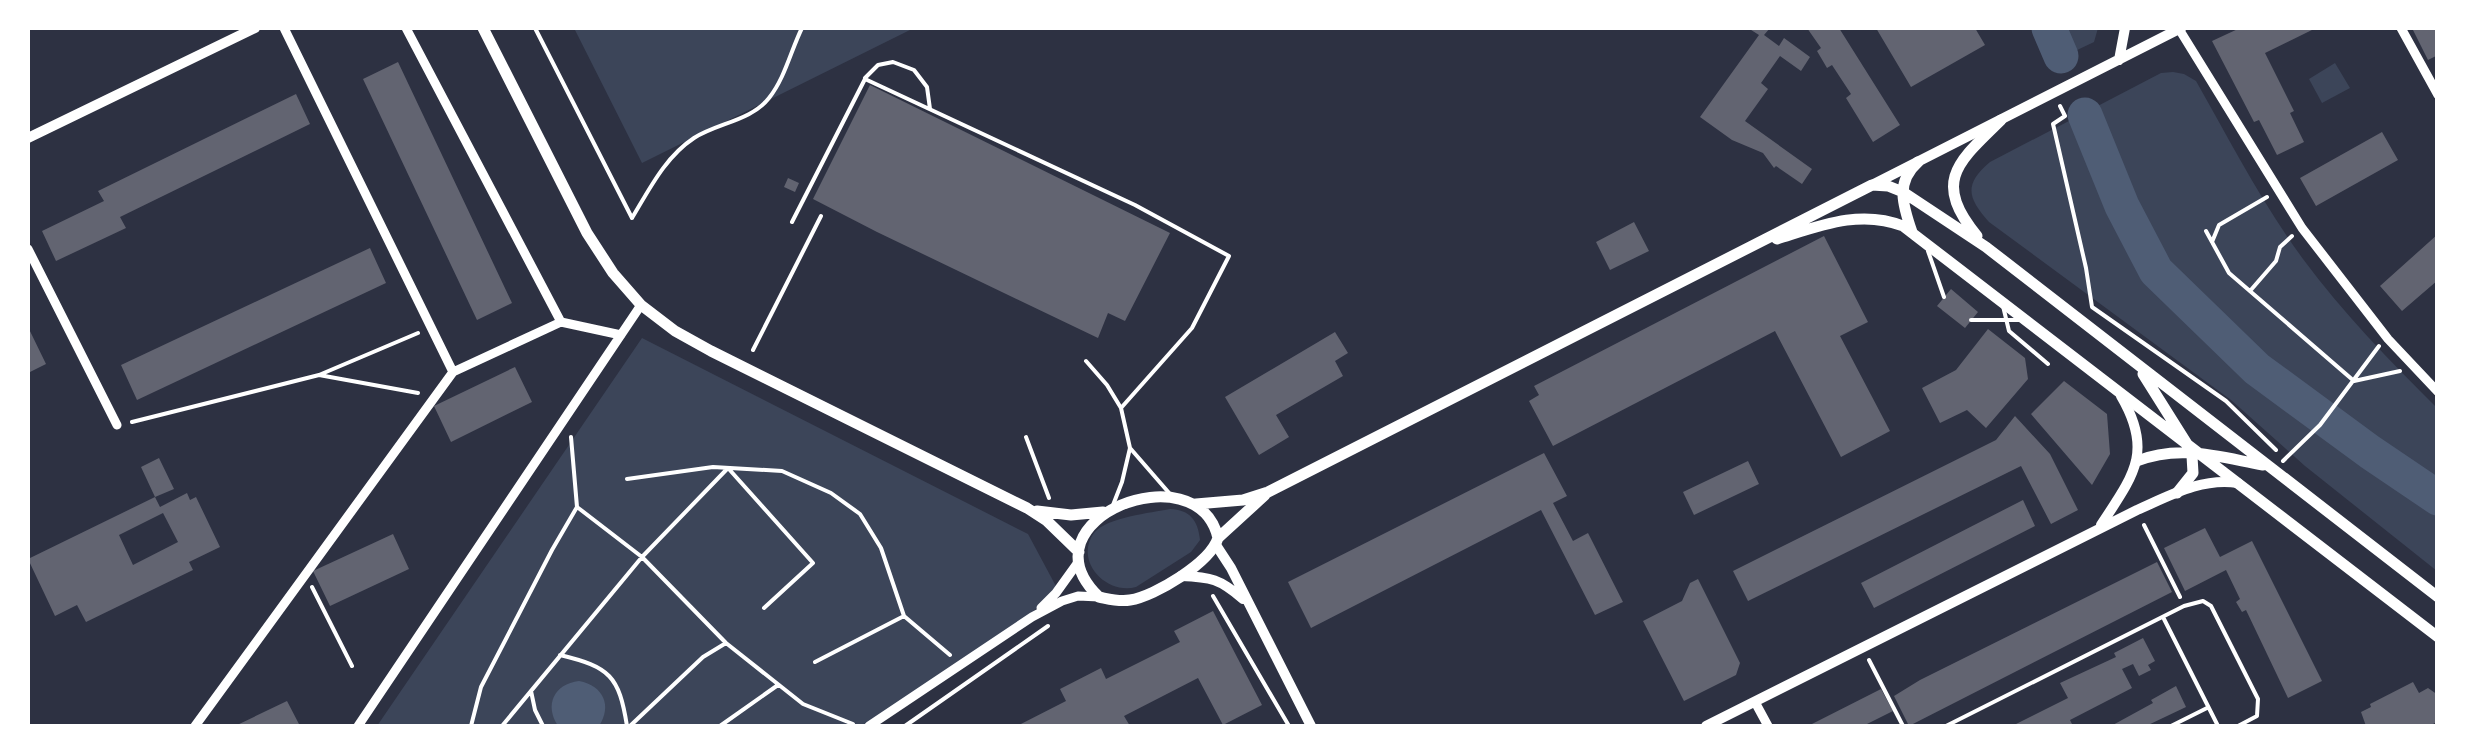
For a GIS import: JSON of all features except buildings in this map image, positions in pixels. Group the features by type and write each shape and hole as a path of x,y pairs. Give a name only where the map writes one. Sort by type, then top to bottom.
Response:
{"main road":[{"path":"483,28 587,233 612,272 641,305 712,352 1027,508 1047,521 1079,557"},
{"path":"1986,247 1958,209 1954,178 1960,162 2000,120"},
{"path":"1912,232 1903,192 1904,176 1918,162"},
{"path":"1027,508 1071,515 1141,500 1174,498 1196,504 1243,500 1268,492 1872,185 1888,186 1986,247 2438,597"},
{"path":"1744,250 1846,219 1886,220 1904,226 2438,637"},
{"path":"2139,366 2192,449 2193,473 2177,493"},
{"path":"2137,460 2192,449 2267,466"},
{"path":"1108,510 1091,522 1082,536 1079,557 1084,578 1098,597 1124,601 1139,598 1181,576 1202,560 1268,492"},
{"path":"1196,504 1210,518 1217,541"}],"street":[{"path":"28,138 254,28"},
{"path":"284,28 452,372"},
{"path":"406,28 561,322"},
{"path":"2119,60 2125,28"},
{"path":"1872,185 2180,28 2302,228 2388,340 2438,392"},
{"path":"2401,28 2438,95"},
{"path":"28,248 117,425"},
{"path":"358,726 641,305"},
{"path":"195,726 452,372 561,322 620,335"},
{"path":"2100,527 2129,481 2137,460 2135,420 2118,391"},
{"path":"1706,726 2100,527 2210,482 2239,483"},
{"path":"1217,541 1311,726"},
{"path":"1032,618 1056,593 1079,557"},
{"path":"1181,576 1215,579 1248,603"},
{"path":"866,726 1062,601 1078,596 1098,597"},
{"path":"1756,702 1768,726"}],"lane":[{"path":"792,222 865,79 878,65 893,62 914,70 926,87 930,109"},
{"path":"865,79 1135,205 1229,256 1192,328 1121,408"},
{"path":"1925,242 1944,298"},
{"path":"2002,301 2009,331 2048,364"},
{"path":"1971,320 2027,320"},
{"path":"1086,361 1121,408 1130,448 1122,482 1108,510"},
{"path":"1130,448 1174,498"},
{"path":"1946,726 2184,606 2203,601 2211,606 2258,699 2257,716 2238,726"},
{"path":"2163,617 2218,726"},
{"path":"2171,726 2208,708"}],"path":[{"path":"535,28 632,218 665,164 694,138 742,118 768,101 802,28"},
{"path":"2059,90 2065,116 2053,124 2092,307 2226,402 2286,459 2320,424 2379,346"},
{"path":"2212,242 2220,225 2267,198"},
{"path":"753,350 821,216"},
{"path":"2206,232 2230,273 2354,381"},
{"path":"2250,291 2292,236"},
{"path":"117,425 320,376 431,328"},
{"path":"2354,381 2401,370"},
{"path":"320,376 434,396"},
{"path":"471,726 481,686 576,507 570,411"},
{"path":"1026,437 1055,514"},
{"path":"627,479 713,467 782,471 831,493 860,514 881,548 904,616 960,666"},
{"path":"502,726 642,558 728,468"},
{"path":"728,468 813,563 764,608"},
{"path":"576,507 642,558 726,643 808,708 866,726"},
{"path":"2144,525 2184,606"},
{"path":"306,573 352,666"},
{"path":"1210,591 1290,726"},
{"path":"815,662 904,616"},
{"path":"904,726 1055,622"},
{"path":"560,655 596,666 609,675 619,690 629,726 702,658 726,643"},
{"path":"1868,658 1903,726"},
{"path":"720,726 778,684"},
{"path":"531,691 543,726"}],"shaded area":[{"path":"574,28 914,28 642,163"},
{"path":"2032,28 2098,28 2094,42 2052,62"},
{"path":"2335,63 2350,88 2322,103 2309,79"},
{"path":"2173,72 2196,81 2260,194 2318,279 2437,408 2437,571 2305,466 2231,400 1989,222 1973,199 1972,185 1990,162 2161,73"},
{"path":"642,338 1028,534 1058,590 1018,624 866,726 377,726"},
{"path":"1170,509 1183,511 1195,522 1200,540 1191,552 1136,587 1114,586 1096,573 1088,554 1094,533 1130,516"},
{"path":"579,681 600,692 605,704 603,719 599,726 558,726 552,711 554,697 563,686"}],"waterway":[{"path":"2049,28 2061,56"},
{"path":"2085,115 2122,206 2156,271 2257,369 2438,498"}]}
